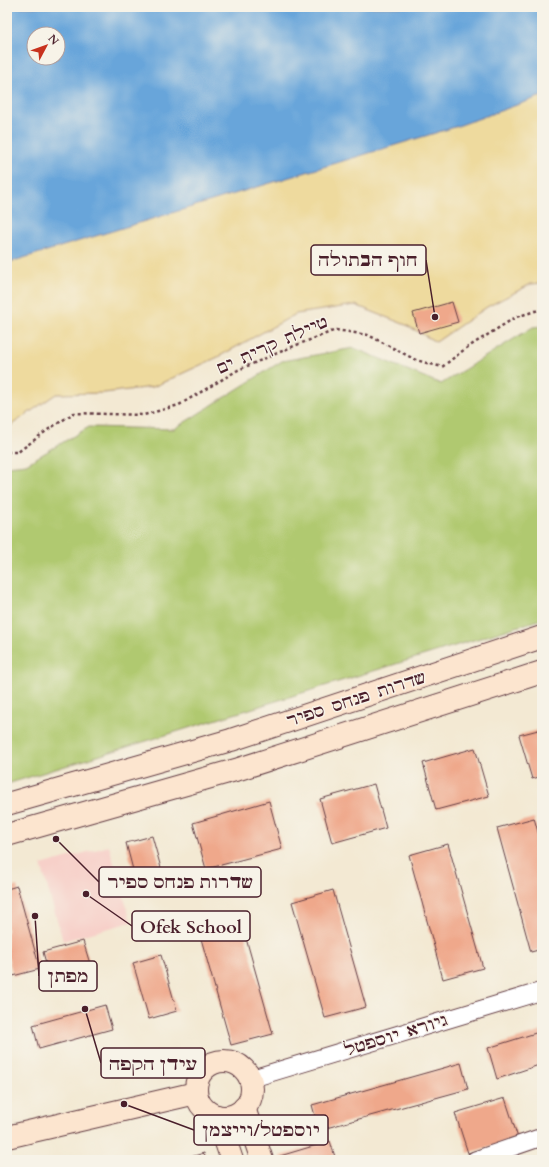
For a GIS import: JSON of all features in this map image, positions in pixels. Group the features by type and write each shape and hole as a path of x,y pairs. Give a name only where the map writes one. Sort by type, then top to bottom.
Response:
{"street":[{"name":"שדרות פנחס ספיר","path":"7,804 231,740 542,637"},
{"name":"שדרות פנחס ספיר","path":"7,834 239,769 542,672"},
{"name":"גיורא יוספטל","path":"250,1079 542,991"},
{"path":"221,1061 230,1062 238,1065 250,1079 251,1094 244,1108 232,1116 217,1116 210,1113 203,1108 198,1101 196,1084 199,1076 208,1066 221,1061"},
{"path":"7,1137 196,1093"},
{"path":"244,1108 262,1160"},
{"path":"217,1116 232,1160"},
{"path":"475,1160 542,1137"}],"path":[{"name":"טיילת קרית ים","path":"7,452 18,452 74,413 144,415 179,405 238,370 336,330 368,335 416,360 442,367 465,349 516,317 542,309"}],"shaded area":[{"path":"109,846 131,922 63,941 41,865"}],"green space":[{"path":"542,326 542,619 7,784 7,466 26,464 89,427 174,429 282,361 354,348 441,384 533,327"}],"sand":[{"path":"542,87 542,283 531,284 487,307 436,342 406,325 355,305 296,314 218,357 153,387 104,393 56,394 7,428 7,252"}],"water":[{"path":"7,7 542,7 542,96 455,127 7,263"}],"building":[{"path":"452,302 458,322 419,333 413,313"},
{"path":"542,729 542,776 532,779 519,735"},
{"path":"475,748 489,796 436,810 423,763"},
{"path":"374,784 386,828 332,843 320,799"},
{"path":"269,801 282,849 206,869 193,823"},
{"path":"534,818 542,846 542,949 531,952 497,828"},
{"path":"152,836 165,882 138,889 126,843"},
{"path":"448,844 483,968 443,979 409,855"},
{"path":"17,886 40,969 13,976 7,953 7,889"},
{"path":"333,890 366,1007 325,1018 292,902"},
{"path":"240,917 273,1034 231,1045 198,928"},
{"path":"83,941 91,967 50,978 43,952"},
{"path":"161,955 177,1011 149,1019 133,963"},
{"path":"105,1005 112,1029 39,1049 33,1025"},
{"path":"542,1031 542,1064 497,1079 488,1048"},
{"path":"461,1063 468,1089 319,1130 312,1105"},
{"path":"505,1098 518,1138 468,1153 455,1113"},
{"path":"330,1141 336,1160 281,1160 280,1156"},
{"path":"204,1153 206,1160 180,1160"}],"place":[{"name":"חוף הבתולה","path":"435,317"},
{"name":"שדרות פנחס ספיר","path":"56,839"},
{"name":"Ofek School","path":"86,894"},
{"name":"מפתן","path":"35,916"},
{"name":"עידן הקפה","path":"85,1009"},
{"name":"יוספטל/וייצמן","path":"124,1104"}]}
